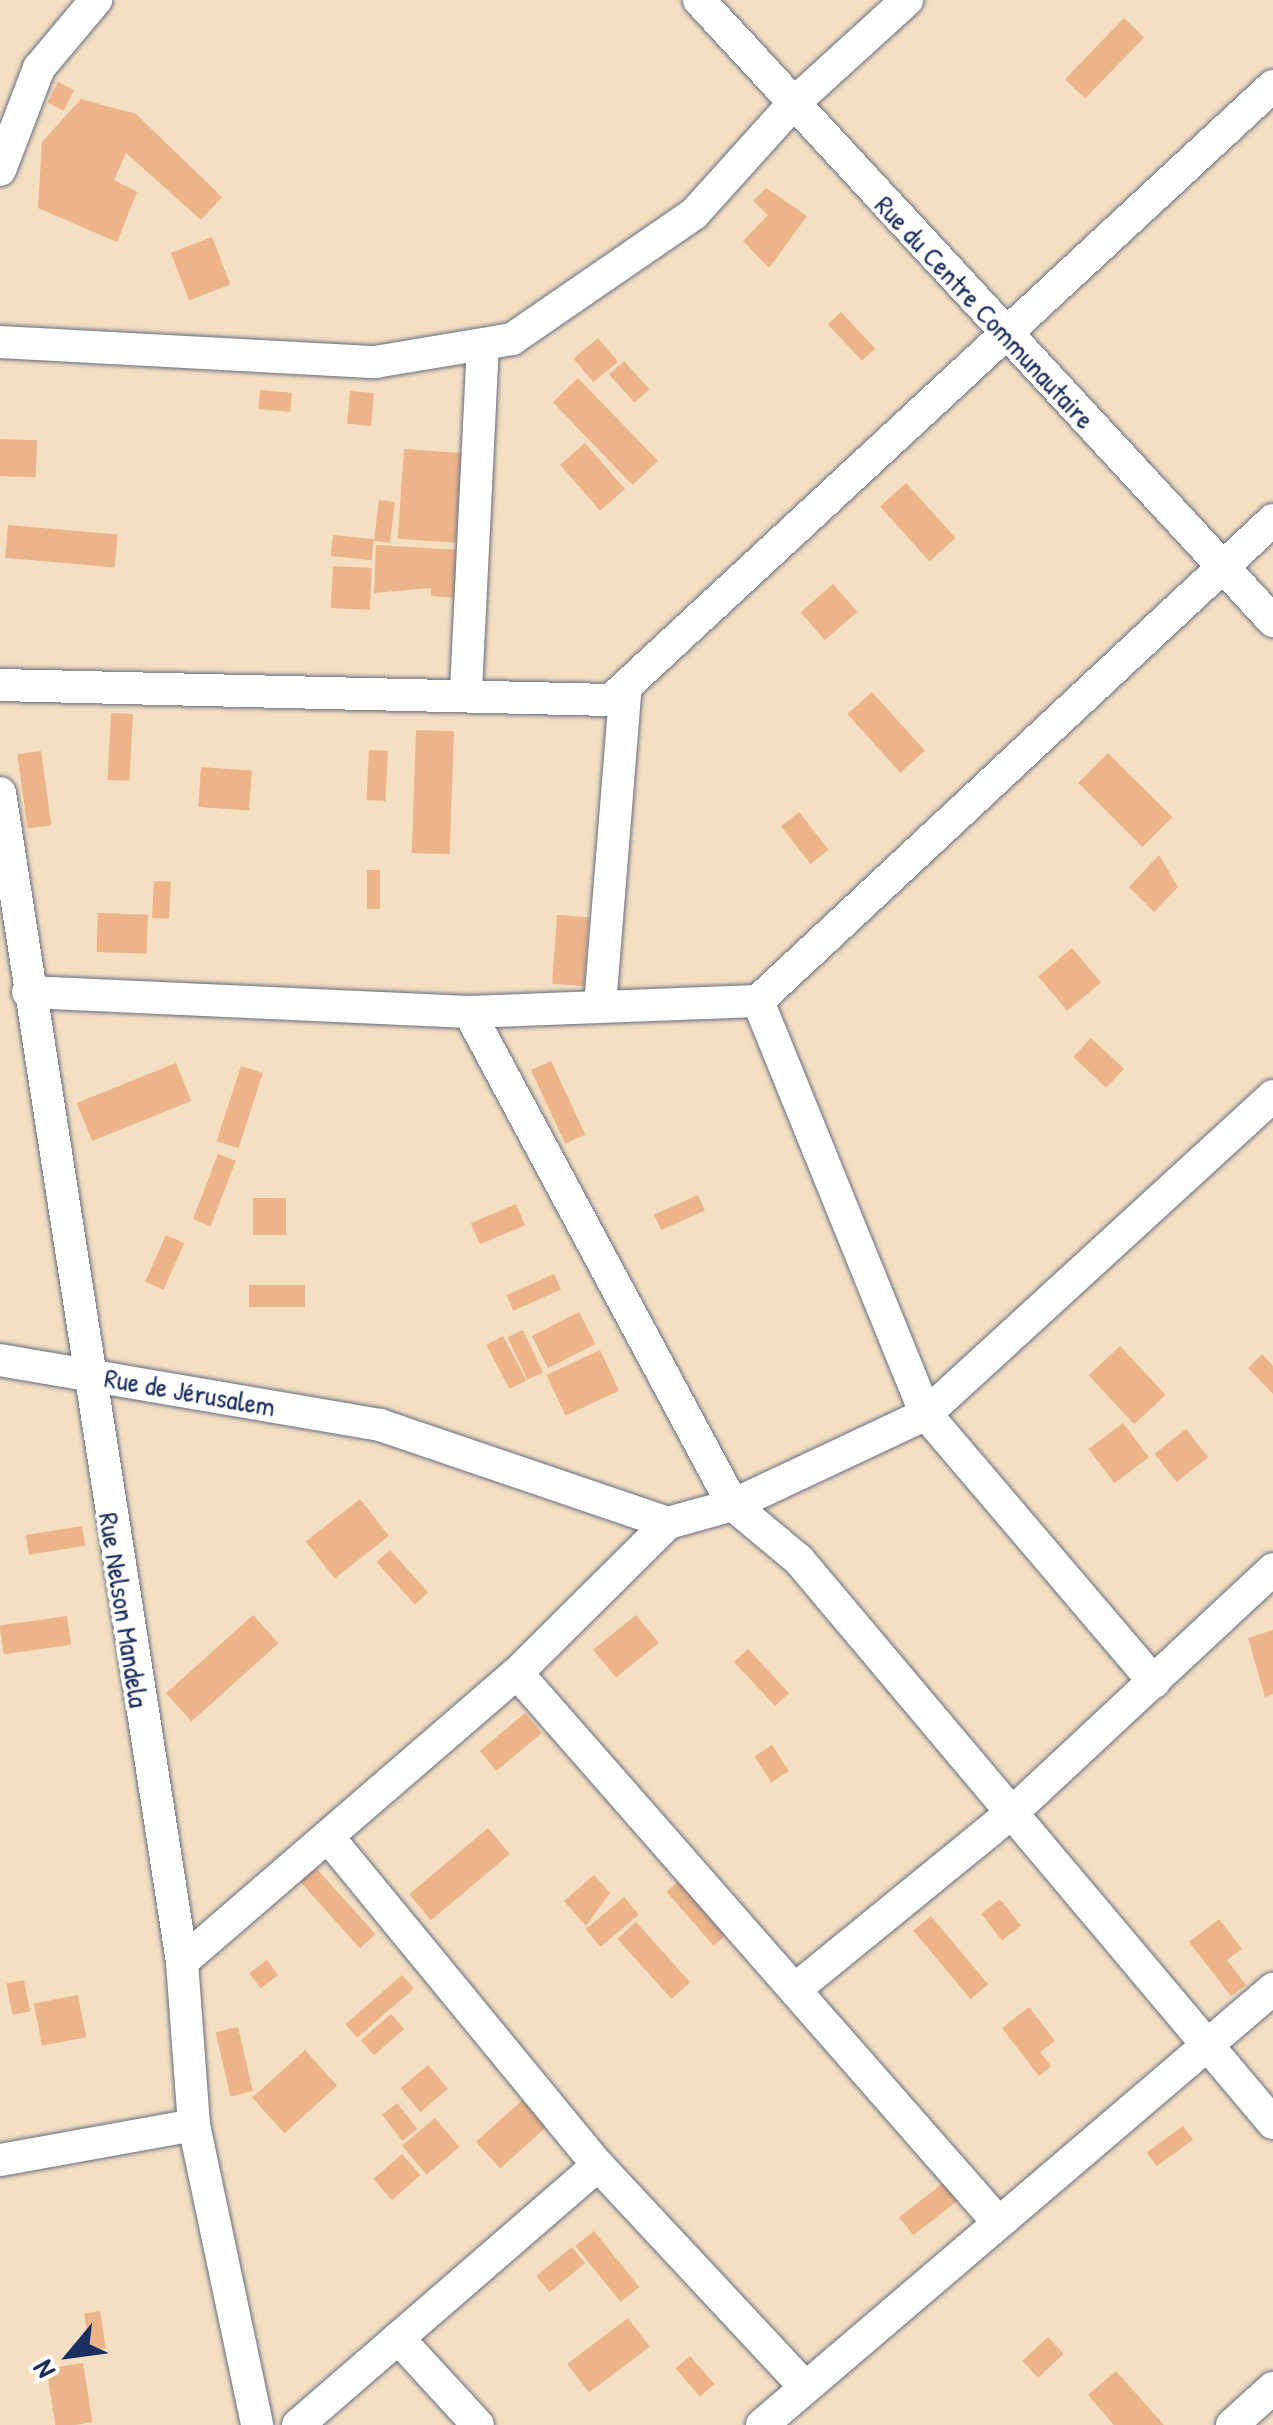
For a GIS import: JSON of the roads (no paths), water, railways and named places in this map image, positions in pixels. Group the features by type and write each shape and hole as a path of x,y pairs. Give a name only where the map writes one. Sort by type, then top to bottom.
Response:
{"street":[{"path":"0,170 40,68 96,0"},
{"name":"Rue du Centre Communautaire","path":"699,0 1273,621"},
{"path":"0,342 374,362 483,350 621,272 694,214 794,104 907,0"},
{"path":"0,684 466,691 597,702 626,694 1273,86"},
{"path":"466,691 483,350"},
{"path":"28,992 470,1012 758,1001 1273,520"},
{"path":"600,1006 626,694"},
{"name":"Rue Nelson Mandela","path":"0,794 85,1374 182,1962 194,2125 258,2425"},
{"path":"758,1001 926,1414 1154,1682"},
{"path":"470,1012 733,1505 798,1560 1014,1810 1204,2045 1273,2123"},
{"path":"182,1962 516,1673 668,1522 733,1505 926,1414 1273,1096"},
{"name":"Rue de Jérusalem","path":"0,1360 380,1425 668,1522"},
{"path":"798,1987 1014,1810 1273,1569"},
{"path":"516,1673 798,1987 997,2221"},
{"path":"328,1838 598,2165 804,2386"},
{"path":"762,2425 1273,1989"},
{"path":"0,2160 194,2125"},
{"path":"298,2425 598,2165"},
{"path":"398,2338 478,2425"},
{"path":"1232,2425 1273,2388"}]}
